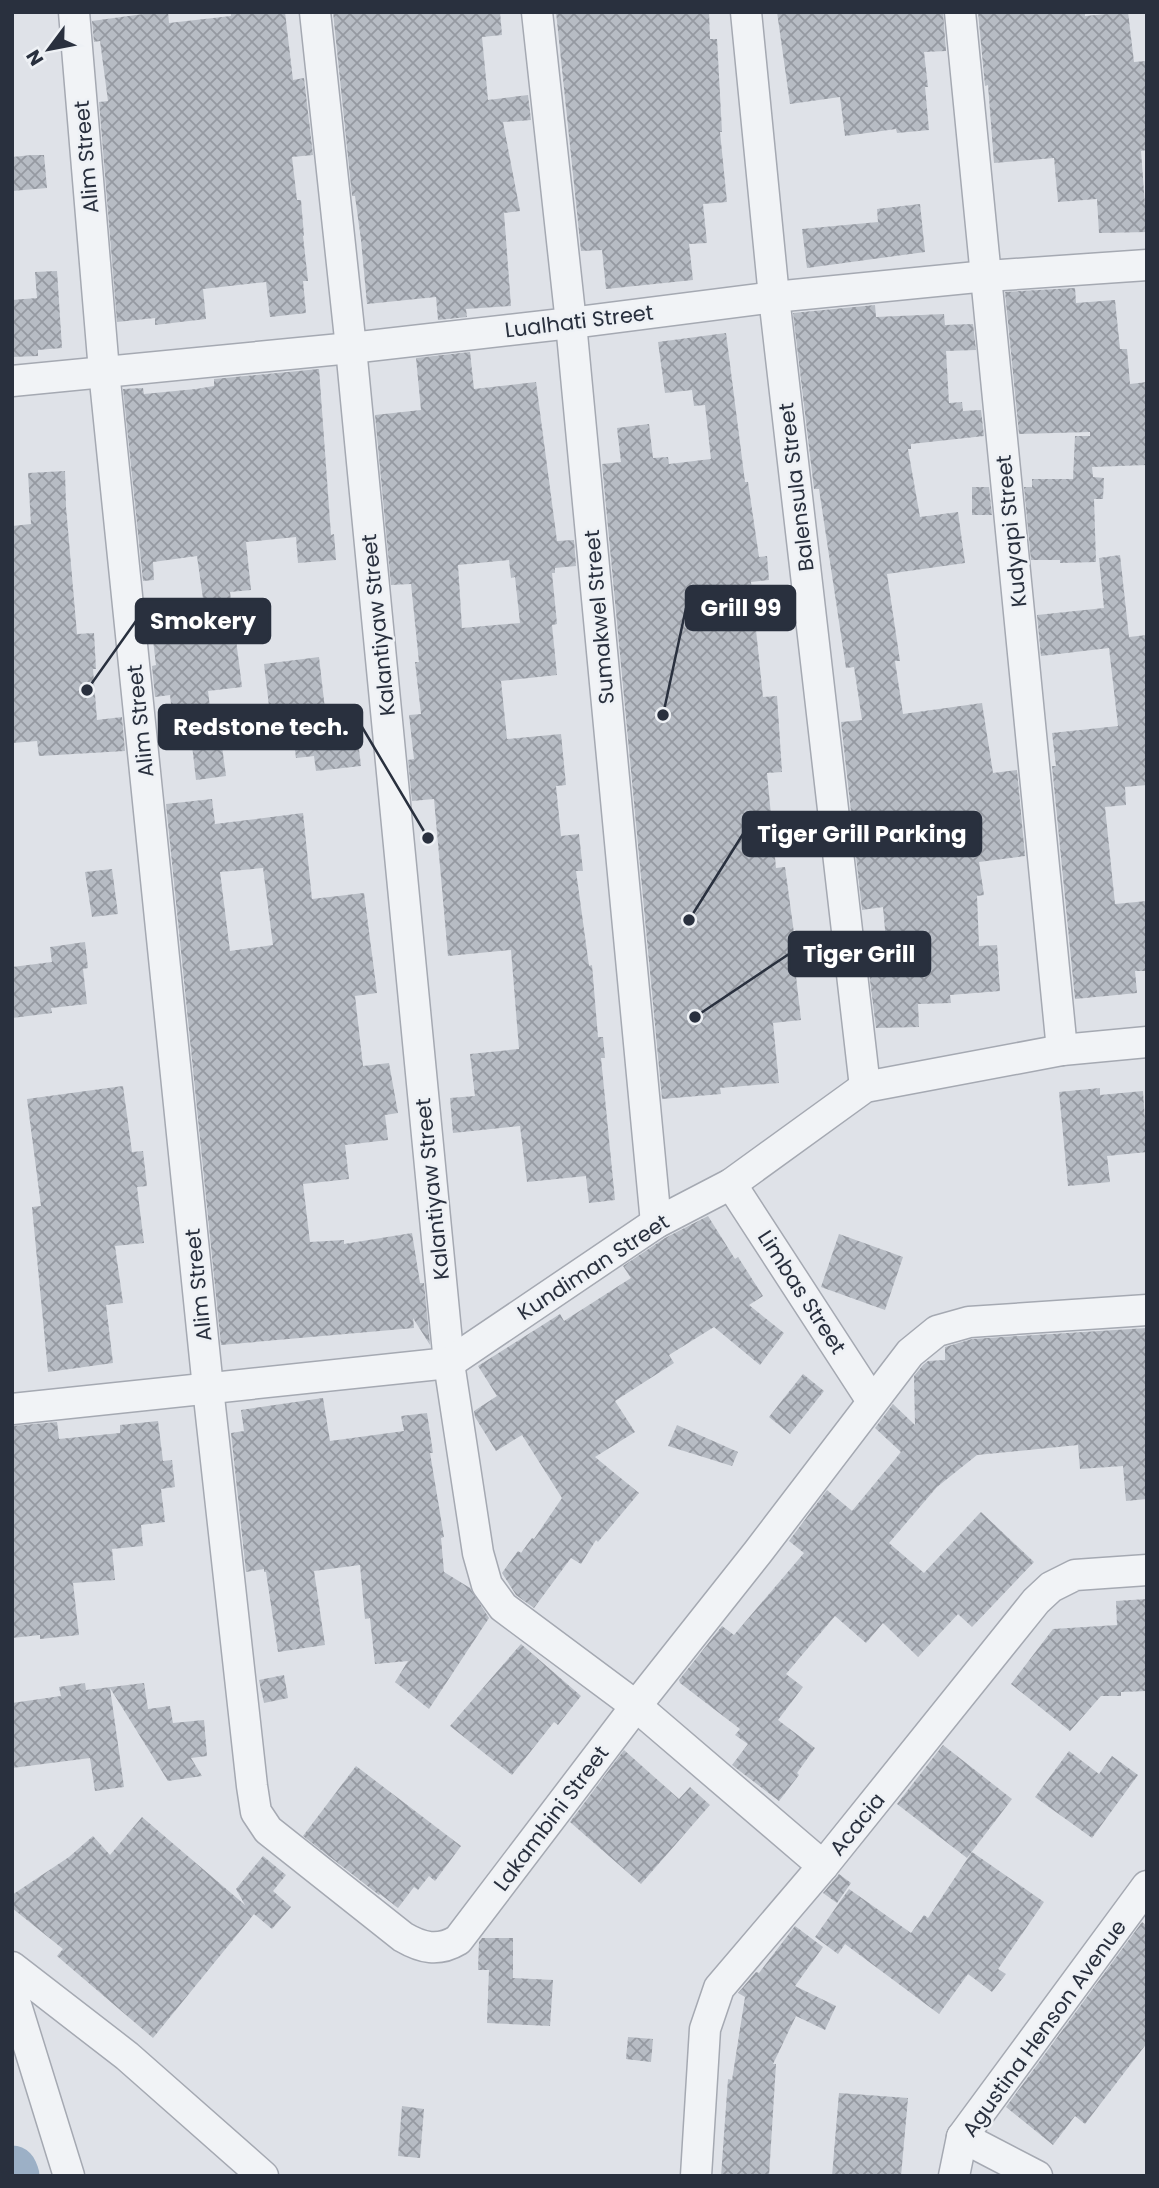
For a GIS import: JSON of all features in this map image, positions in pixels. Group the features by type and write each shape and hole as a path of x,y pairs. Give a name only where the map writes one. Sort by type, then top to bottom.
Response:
{"street":[{"name":"Alim Street","path":"74,12 104,371 208,1388"},
{"name":"Kalantiyaw Street","path":"315,12 351,348 449,1363 478,1553 486,1585 503,1607 636,1706 824,1866"},
{"name":"Sumakwel Street","path":"537,12 571,323 656,1223"},
{"name":"Balensula Street","path":"746,12 774,297 865,1087"},
{"name":"Kudyapi Street","path":"960,12 1062,1050"},
{"name":"Lualhati Street","path":"12,381 351,348 774,297 986,276 1147,265"},
{"name":"Kundiman Street","path":"12,1409 449,1363 656,1223 731,1184 865,1087 1062,1050 1147,1042"},
{"name":"Limbas Street","path":"731,1184 872,1401"},
{"name":"Lakambini Street","path":"208,1388 256,1812 268,1830 403,1937 421,1947 445,1947 458,1940 910,1353 937,1331 969,1322 1147,1310"},
{"name":"Acacia","path":"696,2176 705,2029 719,1988 824,1866 1035,1601 1051,1587 1075,1575 1147,1570"},
{"name":"Agustina Henson Avenue","path":"954,2176 962,2137 1147,1885"},
{"path":"12,1967 127,2056 263,2176"},
{"path":"12,1992 69,2176"},
{"path":"962,2137 1037,2176"}],"building":[{"path":"168,12 169,23 231,16 231,12 285,12 293,80 304,78 313,155 292,157 297,200 301,200 308,281 303,281 306,313 270,317 266,282 203,289 206,319 155,325 155,318 117,322 99,102 108,101 100,41 94,42 92,21"},
{"path":"333,12 500,12 502,35 482,37 488,100 528,95 531,120 503,122 520,211 504,213 511,306 466,309 467,317 438,320 436,297 367,304 355,196 352,196"},
{"path":"556,12 709,12 710,39 717,39 720,132 727,202 703,204 707,243 689,244 693,280 606,289 602,250 581,251"},
{"path":"777,12 943,12 946,51 924,52 929,130 897,133 896,129 845,136 840,97 790,104"},
{"path":"978,12 1085,12 1085,16 1128,12 1134,62 1147,61 1147,150 1141,151 1147,232 1099,233 1097,199 1058,202 1054,158 994,163 988,85 985,86"},
{"path":"44,155 47,188 12,191 12,157"},
{"path":"920,204 925,252 807,268 802,229 878,222 877,209"},
{"path":"57,271 62,348 38,350 38,356 12,357 12,300 37,298 35,272"},
{"path":"1075,288 1076,303 1115,300 1120,349 1127,349 1130,384 1147,382 1147,465 1092,467 1093,477 1104,478 1103,499 1094,499 1096,562 1060,563 1060,560 1031,560 1024,487 1032,487 1032,479 1073,479 1075,436 1090,436 1090,432 1019,434 1005,292"},
{"path":"875,305 876,317 944,314 945,325 973,324 976,350 946,351 949,403 962,402 963,411 981,410 984,436 911,444 911,449 908,449 920,517 958,512 965,563 887,574 900,661 895,661 903,714 982,703 993,773 1017,770 1025,856 979,862 984,895 977,896 979,946 997,945 1000,991 950,995 951,1003 918,1004 919,1027 876,1028 868,964 888,963 883,907 862,910 841,722 862,720 854,667 846,668 819,489 814,489 793,313"},
{"path":"726,333 745,482 748,482 759,557 767,556 769,580 751,582 763,697 777,696 782,772 767,773 776,868 785,867 801,1020 773,1023 779,1083 720,1088 721,1094 662,1099 602,464 621,462 617,428 649,424 653,458 668,457 669,464 711,459 705,405 694,406 692,390 665,393 658,342"},
{"path":"470,352 474,389 536,382 557,541 574,540 576,566 555,568 555,573 552,573 557,624 552,625 557,675 501,681 507,739 561,734 566,785 556,786 561,836 579,834 583,871 576,871 589,966 592,965 598,1037 603,1037 605,1058 601,1058 615,1200 589,1203 586,1176 527,1182 520,1126 453,1133 450,1098 475,1096 470,1054 519,1049 511,950 448,956 434,799 412,801 408,760 414,759 409,715 421,714 415,662 419,662 411,584 391,585 375,415 421,410 416,358","holes":["509,560 511,578 515,577 520,623 462,628 458,565"]},
{"path":"319,369 331,535 334,534 336,560 298,563 296,537 246,542 251,590 230,592 242,687 208,691 214,740 221,739 226,776 196,780 191,736 175,737 170,695 155,697 152,666 156,665 153,640 208,634 197,556 153,562 154,580 143,581 123,389 143,388 144,394 196,389 214,386 214,379"},
{"path":"65,471 77,634 94,633 96,669 93,669 97,720 122,717 125,751 39,756 37,741 12,743 12,526 31,524 28,473"},
{"path":"972,487 989,487 992,515 972,515"},
{"path":"1120,555 1129,637 1147,635 1147,785 1125,787 1126,805 1105,807 1115,904 1147,901 1147,971 1135,971 1137,993 1075,999 1052,766 1056,766 1052,733 1118,726 1109,648 1041,656 1037,615 1104,608 1099,558"},
{"path":"319,657 326,718 341,716 343,734 357,732 361,766 316,771 314,756 296,758 291,720 271,723 264,664"},
{"path":"212,799 215,824 303,813 312,899 364,893 377,993 355,996 363,1066 389,1063 398,1113 385,1115 388,1140 345,1145 349,1179 303,1184 310,1242 344,1240 344,1244 412,1233 420,1283 424,1283 430,1345 413,1318 414,1328 221,1345 166,804","holes":["263,868 273,945 230,951 220,872"]},
{"path":"112,869 118,914 92,917 85,872"},
{"path":"85,942 88,968 83,969 87,1004 51,1008 52,1013 12,1018 12,967 52,962 50,947"},
{"path":"123,1086 132,1152 143,1151 147,1186 137,1187 144,1243 115,1246 123,1303 106,1305 113,1363 48,1372 32,1207 41,1206 27,1099"},
{"path":"1100,1088 1100,1095 1143,1091 1147,1152 1107,1156 1110,1182 1068,1186 1059,1092"},
{"path":"708,1216 735,1259 738,1257 763,1296 749,1305 784,1333 760,1365 714,1327 669,1355 674,1363 615,1401 635,1432 595,1457 639,1493 598,1542 596,1540 581,1564 571,1558 534,1608 516,1595 502,1573 518,1551 521,1553 532,1538 534,1539 562,1498 522,1435 496,1451 475,1417 474,1411 497,1396 478,1366 560,1314 564,1321 631,1278 623,1266 665,1238"},
{"path":"839,1234 903,1257 885,1310 821,1287"},
{"path":"1147,1328 1147,1499 1126,1501 1123,1466 1080,1469 1078,1445 977,1455 937,1487 889,1543 924,1573 981,1512 1034,1562 972,1627 958,1614 918,1657 883,1623 866,1643 835,1616 786,1674 803,1687 778,1720 815,1748 797,1773 799,1775 779,1801 732,1765 748,1744 735,1735 740,1729 679,1680 722,1626 734,1635 804,1553 789,1541 827,1490 852,1511 901,1452 875,1428 893,1404 915,1425 914,1376 923,1365 928,1361 945,1360 945,1347 972,1339"},
{"path":"803,1374 824,1391 790,1434 769,1417"},
{"path":"323,1398 330,1441 404,1431 401,1416 427,1413 433,1453 430,1453 444,1537 441,1538 444,1572 470,1588 489,1618 429,1709 395,1682 408,1661 375,1664 370,1618 365,1619 360,1565 314,1571 325,1645 278,1652 266,1572 264,1569 246,1572 231,1433 244,1431 241,1410"},
{"path":"158,1421 163,1461 172,1460 175,1487 161,1489 165,1522 141,1525 143,1546 112,1549 115,1580 73,1583 79,1635 40,1639 40,1635 12,1638 12,1426 57,1422 59,1439 120,1433 120,1425"},
{"path":"677,1425 738,1452 732,1466 668,1446"},
{"path":"1147,1599 1147,1691 1121,1692 1121,1696 1101,1696 1070,1731 1011,1684 1053,1629 1117,1625 1116,1601"},
{"path":"521,1644 581,1696 558,1725 554,1722 512,1775 450,1726"},
{"path":"284,1675 288,1698 264,1703 259,1680"},
{"path":"85,1683 86,1690 144,1683 148,1709 170,1706 173,1723 204,1720 207,1756 191,1758 202,1776 168,1781 110,1688 124,1787 95,1791 90,1758 12,1768 12,1703 61,1696 59,1687"},
{"path":"943,1745 1012,1799 967,1858 897,1804"},
{"path":"624,1750 679,1799 690,1787 710,1805 641,1884 570,1822"},
{"path":"1069,1751 1099,1774 1112,1756 1138,1775 1092,1838 1035,1797"},
{"path":"356,1766 461,1846 435,1881 429,1876 418,1890 414,1887 398,1908 303,1836"},
{"path":"142,1817 245,1905 236,1889 263,1856 286,1875 273,1891 291,1907 272,1929 254,1914 153,2038 57,1956 63,1949 12,1908 12,1895 69,1857 93,1836 110,1855"},
{"path":"972,1852 1044,1902 998,1969 1006,1974 992,1992 968,1974 939,2014 845,1944 838,1954 815,1937 849,1889 911,1933 924,1915 928,1918"},
{"path":"839,1874 851,1883 837,1903 823,1893"},
{"path":"1142,1922 1147,1926 1147,2043 1085,2124 1075,2116 1053,2145 1006,2107"},
{"path":"795,1926 823,1947 795,1986 836,2006 825,2030 796,2016 773,2064 776,2064 769,2176 721,2176 728,2079 732,2080 745,1997 738,1993 756,1972 759,1973"},
{"path":"482,1938 513,1938 513,1978 553,1980 550,2026 487,2023 489,1970 478,1970 479,1942"},
{"path":"628,2037 653,2039 651,2062 626,2059"},
{"path":"839,2093 908,2098 901,2176 832,2176"},
{"path":"402,2106 424,2109 420,2158 398,2156"}],"waterway":[{"path":"12,2171 14,2176"}],"place":[{"name":"Smokery","path":"87,690"},
{"name":"Grill 99","path":"663,715"},
{"name":"Redstone tech.","path":"428,838"},
{"name":"Tiger Grill Parking","path":"689,920"},
{"name":"Tiger Grill","path":"695,1017"}]}
